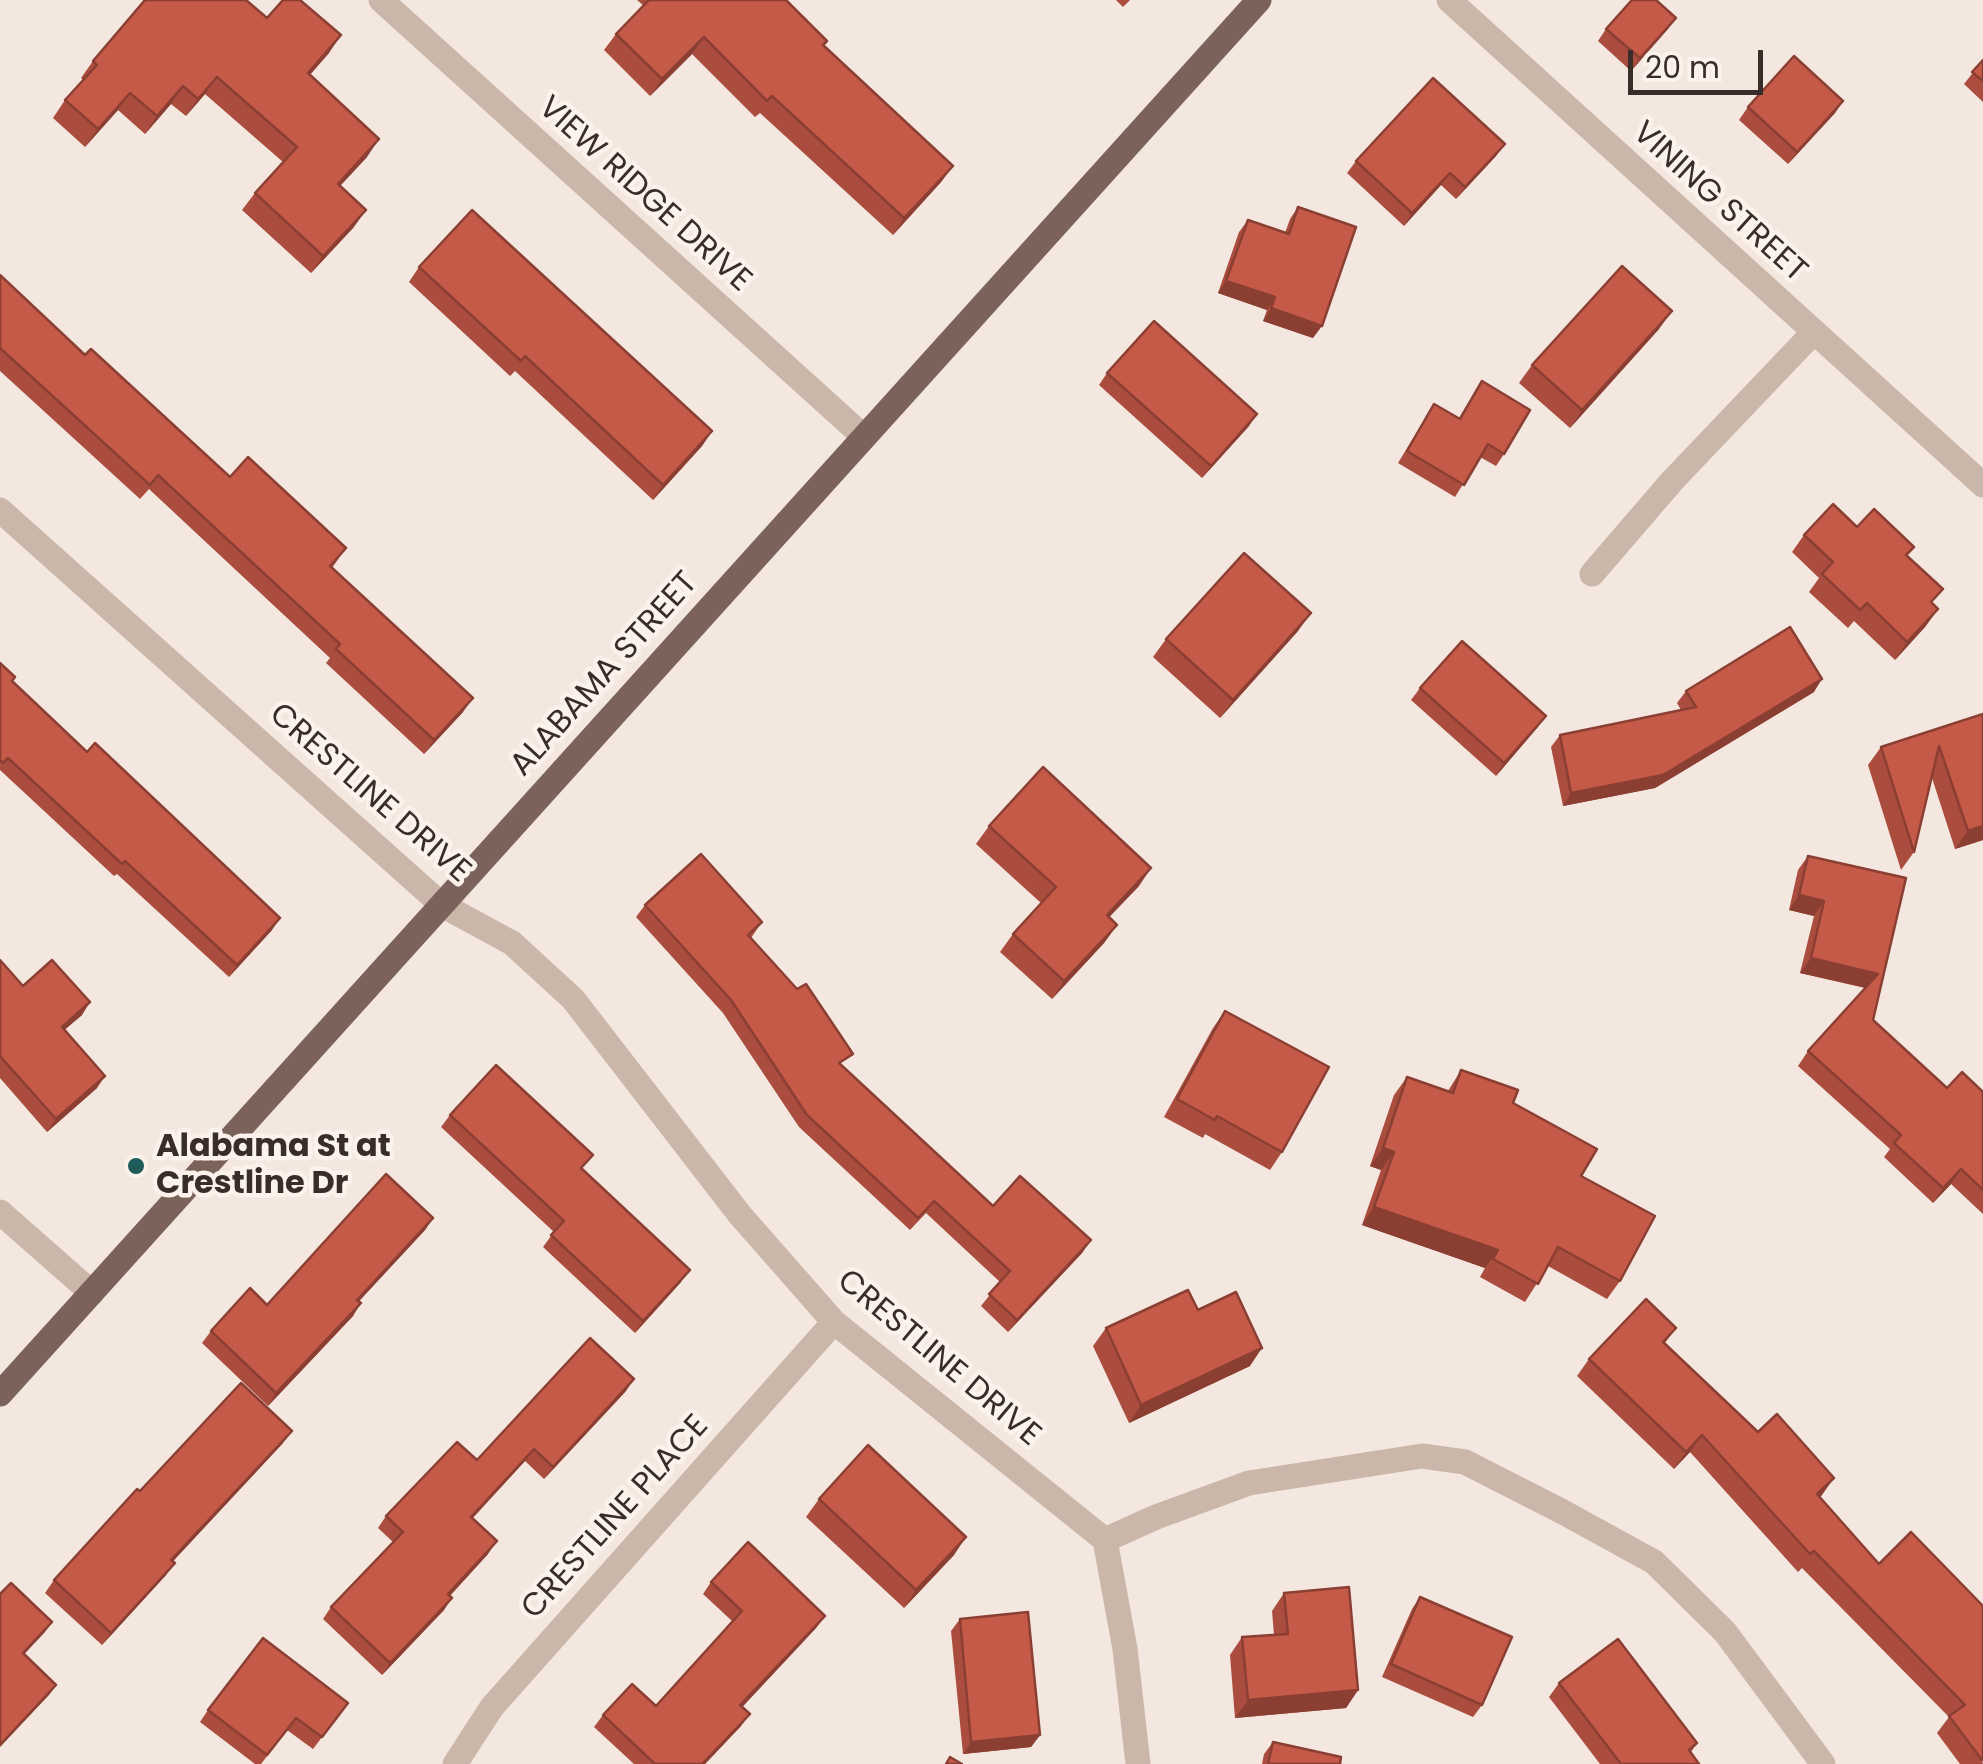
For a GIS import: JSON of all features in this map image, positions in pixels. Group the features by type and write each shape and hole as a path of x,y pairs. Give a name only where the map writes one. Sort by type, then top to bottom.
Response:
{"main road":[{"name":"ALABAMA STREET","path":"0,1394 1260,0"}],"street":[{"name":"VIEW RIDGE DRIVE","path":"381,0 864,438"},
{"name":"VINING STREET","path":"1449,0 1983,485"},
{"name":"VINING STREET","path":"1592,574 1672,481 1813,333"},
{"name":"CRESTLINE DRIVE","path":"0,510 442,905 512,943 573,998 740,1215 834,1322 1106,1540"},
{"path":"0,1212 92,1293"},
{"name":"CRESTLINE PLACE","path":"455,1764 492,1707 834,1322"},
{"path":"1138,1764 1125,1649 1106,1540 1249,1483 1422,1456 1465,1462 1654,1562 1725,1632 1822,1764"}],"building":[{"path":"145,0 246,0 267,18 283,0 300,0 341,35 308,73 379,139 338,184 366,210 323,256 255,193 297,147 217,77 198,99 183,86 157,116 130,93 98,129 65,100 97,65 93,61"},
{"path":"649,0 786,0 827,41 823,45 953,166 904,218 772,96 767,101 704,37 662,79 616,34"},
{"path":"1632,0 1656,0 1676,18 1640,58 1606,29"},
{"path":"1794,56 1843,101 1797,152 1748,107"},
{"path":"1983,60 1983,81 1972,72"},
{"path":"1433,78 1505,144 1465,187 1450,173 1412,213 1356,161"},
{"path":"1298,207 1356,227 1322,326 1271,308 1275,297 1226,281 1248,220 1289,234"},
{"path":"472,210 712,431 663,485 525,356 521,361 419,267"},
{"path":"1622,266 1672,311 1582,410 1532,365"},
{"path":"0,275 85,355 91,349 230,477 248,457 346,548 330,566 473,698 434,740 336,649 340,644 158,475 150,485 0,348"},
{"path":"1154,321 1257,414 1211,466 1107,373"},
{"path":"1482,381 1530,410 1504,454 1488,444 1464,485 1407,451 1434,404 1460,419"},
{"path":"1833,504 1857,527 1874,509 1914,547 1906,555 1943,589 1931,602 1938,609 1907,642 1867,603 1860,610 1822,574 1833,562 1804,535"},
{"path":"1244,553 1311,613 1233,700 1166,639"},
{"path":"1790,627 1822,679 1663,775 1571,793 1560,735 1696,707 1686,691"},
{"path":"1462,641 1546,716 1504,763 1420,688"},
{"path":"0,663 15,677 12,681 87,752 95,743 280,918 237,965 8,758 3,763 0,760"},
{"path":"1983,714 1983,826 1968,831 1939,746 1914,852 1881,747"},
{"path":"1043,767 1151,868 1107,915 1117,925 1064,981 1013,934 1056,887 989,826"},
{"path":"701,854 762,922 748,935 797,989 806,984 853,1054 839,1063 993,1206 1020,1176 1091,1240 1017,1320 989,1294 1010,1271 934,1201 918,1218 807,1115 731,1000 645,905"},
{"path":"1808,856 1906,878 1873,1020 1947,1088 1962,1072 1983,1092 1983,1190 1961,1169 1943,1188 1894,1143 1901,1135 1808,1051 1878,974 1811,958 1824,901 1799,895"},
{"path":"0,960 23,986 52,960 90,1002 62,1027 105,1076 56,1119 0,1056"},
{"path":"1225,1011 1329,1067 1282,1152 1177,1099"},
{"path":"496,1065 593,1155 581,1168 690,1270 643,1321 551,1235 564,1221 450,1115"},
{"path":"1461,1070 1518,1090 1513,1103 1597,1149 1581,1176 1655,1216 1620,1281 1558,1247 1538,1284 1493,1259 1498,1250 1374,1207 1394,1152 1383,1148 1407,1077 1453,1093"},
{"path":"386,1174 433,1218 357,1300 361,1303 276,1393 211,1331 250,1288 267,1305"},
{"path":"1188,1290 1198,1310 1236,1292 1262,1348 1141,1405 1106,1328"},
{"path":"1646,1299 1676,1328 1663,1342 1758,1432 1777,1414 1834,1478 1817,1494 1879,1564 1911,1532 1983,1606 1982,1760 1949,1716 1965,1705 1814,1551 1810,1554 1702,1435 1686,1452 1589,1359"},
{"path":"590,1338 634,1379 553,1467 534,1449 471,1517 497,1541 448,1594 452,1598 390,1663 331,1607 403,1532 386,1516 457,1442 477,1460"},
{"path":"241,1383 292,1431 171,1560 175,1563 111,1633 54,1580"},
{"path":"868,1445 966,1537 916,1590 819,1499"},
{"path":"748,1542 825,1616 740,1705 750,1714 702,1764 655,1764 603,1715 632,1684 656,1706 742,1611 711,1582"},
{"path":"11,1583 52,1622 23,1653 56,1685 0,1745 0,1594"},
{"path":"1349,1587 1358,1690 1248,1700 1242,1637 1288,1634 1284,1593"},
{"path":"1420,1597 1512,1637 1482,1705 1391,1664"},
{"path":"1028,1612 1040,1735 971,1742 960,1619"},
{"path":"263,1638 348,1703 322,1737 296,1718 267,1755 208,1710"},
{"path":"1618,1639 1697,1743 1689,1750 1699,1764 1621,1764 1559,1683"},
{"path":"1273,1742 1341,1757 1340,1764 1268,1764"}],"place":[{"name":"Alabama St at Crestline Dr","path":"136,1166"}]}
